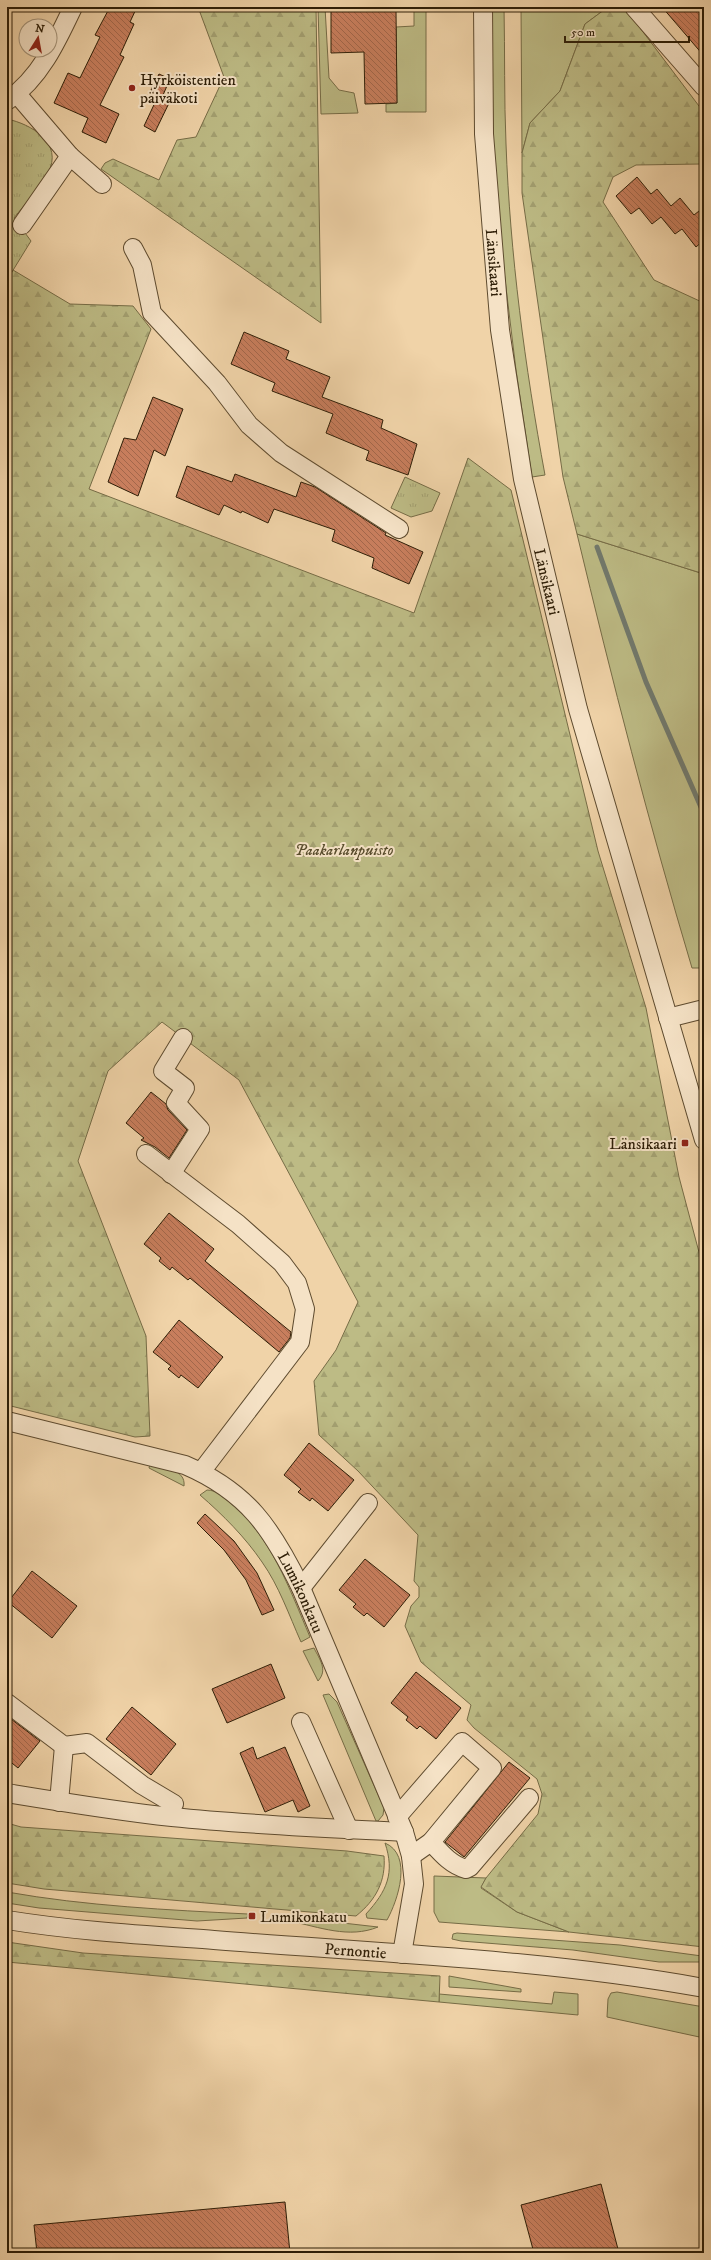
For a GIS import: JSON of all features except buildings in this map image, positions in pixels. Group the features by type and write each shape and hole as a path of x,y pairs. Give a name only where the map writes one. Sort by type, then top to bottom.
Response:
{"street":[{"path":"73,7 46,60 32,80 12,97 70,156 102,184"},
{"name":"Länsikaari","path":"483,7 484,134 500,330 523,478 578,709 704,1140"},
{"path":"634,7 704,87"},
{"path":"22,225 70,156"},
{"path":"133,248 142,265 152,313 217,383 248,425 281,453 399,529"},
{"path":"668,1018 704,1009"},
{"path":"171,1174 200,1129 176,1102 185,1088 163,1071 183,1038"},
{"path":"146,1154 238,1224 282,1263 297,1283 305,1309 300,1342 201,1472"},
{"name":"Lumikonkatu","path":"7,1421 156,1457 201,1472 249,1505 267,1526 284,1552 301,1588 401,1824 411,1856 414,1884 402,1954"},
{"path":"301,1588 368,1503"},
{"path":"7,1703 64,1746 87,1743 142,1785 174,1804"},
{"path":"301,1722 349,1830"},
{"path":"7,1793 59,1802 172,1817 349,1830 401,1824 462,1742 492,1768 431,1842 411,1856"},
{"path":"59,1802 64,1746"},
{"path":"431,1842 450,1861 458,1867 466,1869 470,1867 529,1798"},
{"name":"Pernontie","path":"7,1920 165,1936 446,1956 563,1967 704,1988"}],"green space":[{"path":"198,7 316,7 321,323 101,169 105,163 113,159 159,180 177,140 196,137 224,77"},
{"path":"318,7 325,7 329,78 339,90 354,93 358,113 321,114"},
{"path":"426,7 426,112 386,112 386,104 397,103 396,27 414,26 414,8"},
{"path":"491,7 504,7 505,127 511,227 525,352 545,475 532,477 516,370 500,238 493,141"},
{"path":"521,7 608,7 585,24 560,91 530,123 522,153"},
{"path":"608,7 625,8 702,110 704,116 706,137 701,164 636,165 613,177 603,202 654,280 704,303 704,574 577,534 563,477 522,193 522,153 530,123 560,91 585,24"},
{"path":"7,119 26,125 35,130 48,144 52,153 52,162 48,173 40,185 14,218 31,241 7,280"},
{"name":"Paakarlanpuisto","path":"13,270 70,304 133,306 151,329 89,489 414,613 468,458 511,490 598,851 646,1008 679,1177 704,1271 704,1947 569,1932 517,1912 481,1887 486,1878 538,1814 542,1794 537,1779 474,1728 467,1720 471,1705 421,1662 405,1626 411,1606 419,1597 419,1587 414,1581 418,1535 358,1471 319,1435 314,1381 336,1350 358,1302 239,1080 162,1022 108,1071 78,1161 146,1336 150,1436 135,1437 7,1405 7,280"},
{"path":"405,477 440,493 432,511 411,517 391,508"},
{"path":"577,534 704,574 704,968 692,968 676,914 632,752"},
{"path":"150,1464 167,1468 178,1473 184,1480 184,1486 149,1468"},
{"path":"207,1490 221,1495 243,1515 256,1530 277,1563 310,1637 301,1642 274,1581 268,1571 241,1535 200,1495"},
{"path":"314,1648 321,1661 323,1669 321,1677 318,1681 303,1651"},
{"path":"329,1694 337,1702 384,1808 383,1815 378,1821 376,1821 323,1695"},
{"path":"7,1823 21,1827 347,1851 384,1856 383,1874 374,1897 356,1916 44,1889 7,1883"},
{"path":"385,1843 394,1849 399,1857 401,1878 399,1890 387,1920 367,1918 366,1914 384,1889 389,1873 388,1854"},
{"path":"434,1876 486,1878 481,1888 517,1912 569,1932 439,1922 434,1912"},
{"path":"7,1892 97,1904 248,1914 247,1918 197,1921 39,1908 7,1903"},
{"path":"290,1917 378,1927 356,1932 334,1931 290,1921"},
{"path":"457,1933 620,1945 702,1956 701,1962 659,1962 573,1950 452,1939 453,1934"},
{"path":"7,1942 83,1953 440,1976 439,2002 7,1962"},
{"path":"449,1976 521,1989 521,1992 449,1987"},
{"path":"554,1992 578,1994 578,2015 439,2002 439,1994 552,2004"},
{"path":"617,1992 704,2007 704,2038 607,2017 608,1999 611,1993"}],"waterway":[{"path":"597,547 646,682 704,814"}],"place":[{"name":"Hyrköistentien päiväkoti","path":"132,88"},
{"name":"Länsikaari","path":"685,1143"},
{"name":"Lumikonkatu","path":"252,1916"}]}
